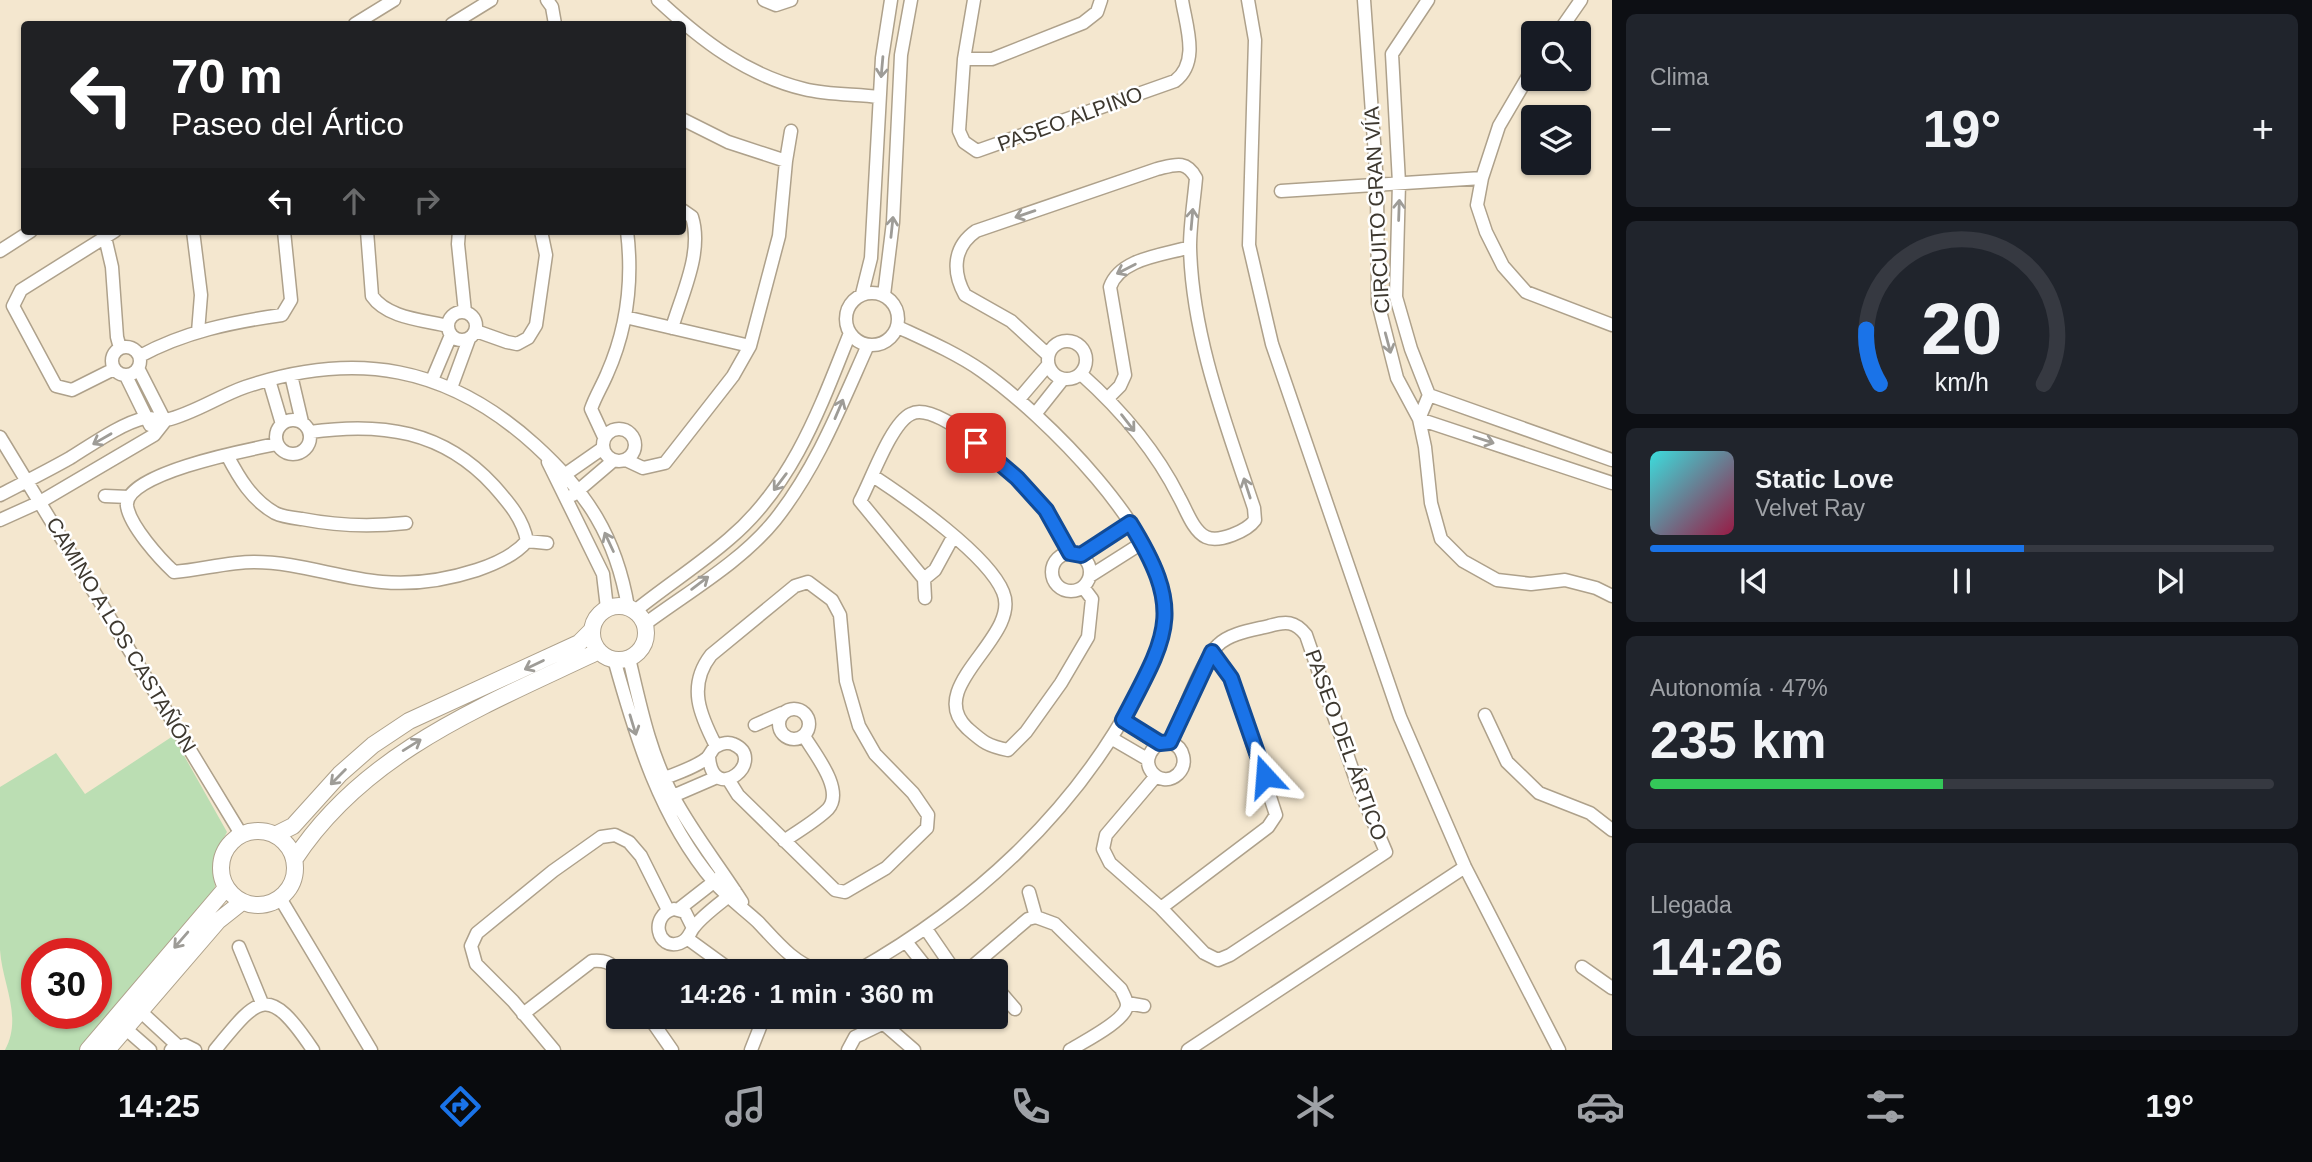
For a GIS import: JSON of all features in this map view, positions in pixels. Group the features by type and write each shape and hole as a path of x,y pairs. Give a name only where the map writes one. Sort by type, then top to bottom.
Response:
{"street":[{"path":"360,21 394,0"},
{"path":"457,21 491,0"},
{"path":"547,0 552,7 554,21"},
{"path":"658,0 681,21"},
{"path":"764,0 776,5 791,0"},
{"path":"862,295 871,258 879,97 891,0"},
{"path":"884,295 894,202 901,55 911,0"},
{"name":"PASEO ALPINO","path":"974,0 964,59 959,131 964,142 977,151 1175,81 1188,64 1190,48 1181,0"},
{"path":"964,59 992,59 1083,23 1097,12 1101,0"},
{"path":"1248,0 1255,40 1250,245 1272,344 1400,717 1465,867 1559,1050"},
{"name":"CIRCUITO GRAN VÍA","path":"1364,0 1377,184 1378,303 1397,377 1419,419 1426,447 1431,503 1441,539 1463,561 1497,580 1531,584 1565,580 1596,588 1612,596"},
{"path":"1368,56 1392,54 1428,0"},
{"path":"1566,21 1581,0"},
{"path":"686,26 745,68 805,89 879,97"},
{"name":"CIRCUITO GRAN VÍA","path":"1392,54 1399,183 1396,297 1411,349 1429,395"},
{"path":"1521,88 1499,126 1482,178 1477,205 1486,232 1503,266 1526,292 1612,325"},
{"path":"686,121 728,142 786,162"},
{"path":"627,235 630,278 625,317 608,373 591,409 604,443 620,460 643,468 665,463 733,376 750,346 779,236 791,131"},
{"path":"1019,399 1048,360 1061,342 1079,346 1086,363 1075,378 1063,379 1056,376 1048,360 1011,321 965,295 956,268 959,248 967,237 976,231 1180,163 1191,168 1196,178 1190,247 1207,364 1254,508 1255,520 1249,528 1214,539 1204,536 1194,524 1173,484 1108,398 1080,374"},
{"path":"1281,191 1482,178"},
{"path":"672,328 697,232 692,217 686,213"},
{"path":"0,251 25,235"},
{"path":"108,235 21,290 13,306 56,386 72,390 114,369"},
{"path":"110,235 120,348"},
{"path":"194,235 201,295 198,332"},
{"path":"140,356 162,344 229,323 282,315 291,300 284,235"},
{"path":"367,235 372,296 378,304 388,311 449,330 459,340 472,335 517,344 528,338 536,325 546,256 542,235"},
{"path":"459,235 465,312"},
{"path":"1108,398 1120,386 1125,376 1110,287 1114,275 1125,267 1190,247"},
{"path":"275,835 293,826 340,774 373,745 400,727 579,643 592,631 597,618 607,608 631,609 730,539 784,478 808,436 850,332 847,311 855,298 877,293 884,295 895,305 898,327 883,343 868,345 850,332"},
{"path":"432,380 451,316 465,312 473,317 472,335 451,388"},
{"path":"625,317 750,346"},
{"path":"878,959 907,943 987,882 1045,825 1123,720 1155,660 1165,627 1163,588 1142,543 1130,523 1077,454 1036,413 980,369 898,327"},
{"path":"645,624 745,550 774,521 825,444 868,345"},
{"path":"114,369 113,355 120,348 134,349 140,356 139,370 164,421"},
{"path":"114,369 126,376 154,435"},
{"path":"0,495 112,433 146,418 164,421 269,380 291,375 380,369 432,380 488,408 514,426 542,452 562,477 579,490 610,542 622,573 631,609 645,624 645,637 639,650 621,659 599,651 593,641 592,631"},
{"path":"126,376 139,370"},
{"path":"291,375 306,427 309,445 299,454 286,453 277,444 276,433 282,424 292,420 306,427 390,429 418,436 455,453 482,472 524,524 527,541"},
{"path":"1036,413 1063,379"},
{"path":"269,380 282,424"},
{"path":"1595,477 1607,458 1429,395 1419,419 1612,483"},
{"path":"873,476 922,508 990,572 1004,593 1006,612 953,703 958,719 986,745 1008,750 1026,732 1061,683 1088,637 1093,599 1087,582 1089,564 1075,554 1046,510 1017,478 956,425 928,411 913,412 900,421 860,501 924,579 925,598"},
{"path":"0,520 40,502 154,435 164,421"},
{"path":"562,477 618,428 629,432 635,447 567,499"},
{"name":"CAMINO A LOS CASTAÑÓN","path":"0,437 241,834"},
{"path":"174,572 161,560 133,521 127,505 129,497 138,487 180,467 277,444"},
{"path":"227,455 240,481 256,499 277,515 336,526 406,523"},
{"path":"562,477 567,499 604,574 607,608"},
{"path":"105,496 129,497"},
{"path":"1130,523 1075,554 1060,556 1054,564 1052,574 1056,583 1064,590 1074,591 1142,543"},
{"path":"924,579 935,570 953,537"},
{"path":"527,541 547,543"},
{"path":"166,583 174,572 253,562 296,564 380,582 409,583 449,579 488,566 519,550 527,541"},
{"path":"808,582 832,600 840,615 846,681 859,726 875,754 913,793 928,815 927,828 886,867 845,892 835,890 784,841 710,768 713,752 699,713 697,684 703,665 711,655 795,586 808,582"},
{"name":"PASEO DEL ÁRTICO","path":"1165,743 1180,748 1184,757 1183,768 1177,776 1166,779 1156,776 1106,835 1103,849 1110,863 1161,908 1203,953 1219,960 1230,955 1386,852 1358,786 1306,635 1298,625 1284,621 1233,636 1219,643 1212,652"},
{"path":"295,860 291,850 275,835 258,830 241,834 229,843 221,857 220,873 226,888 242,902 262,905 280,898 293,881 295,860 311,834 357,786 410,746 464,716 599,651"},
{"path":"1156,776 1149,769 1147,759 1151,749 1165,743 1212,652 1231,678 1276,815 1268,827 1161,908"},
{"path":"621,659 640,749 667,798 719,878 750,915 795,959"},
{"path":"755,725 791,708 801,710 808,717 809,727 804,736 793,739 783,734 778,724 782,713"},
{"path":"1485,715 1507,762 1539,793 1590,813 1612,830"},
{"path":"1123,720 1165,743"},
{"path":"784,841 829,808 833,798 832,786 804,736"},
{"path":"1111,738 1147,759"},
{"path":"659,780 725,743 742,751 745,760 743,769 737,776 723,778 667,798"},
{"path":"554,1050 476,964 471,946 477,933 601,837 615,835 629,842 641,856 673,910 690,917 690,934 718,959"},
{"path":"1188,1050 1465,867"},
{"path":"719,878 661,916 657,924 663,940 680,944 732,894"},
{"path":"88,1050 226,888"},
{"path":"1029,892 1036,917"},
{"path":"280,898 371,1050"},
{"path":"107,1050 218,921 242,902"},
{"path":"980,959 1015,928 1036,917 1055,924 1121,989 1127,1008 1119,1019 1070,1050"},
{"path":"926,929 944,959"},
{"path":"907,943 920,959"},
{"path":"239,947 262,1003"},
{"path":"523,1014 592,961 606,962"},
{"path":"1582,967 1612,988"},
{"path":"1008,1001 1015,1009"},
{"path":"215,1050 247,1010 262,1003 270,1004 282,1013 313,1050"},
{"path":"1127,1003 1144,1006"},
{"path":"139,1010 174,1048 195,1050"},
{"path":"125,1029 150,1050"},
{"path":"657,1029 672,1050"},
{"path":"751,1050 759,1029"},
{"path":"848,1050 855,1037 873,1029"},
{"path":"890,1029 914,1050"}],"green space":[{"path":"173,736 227,832 213,858 215,887 211,897 112,1014 112,938 21,938 21,1029 100,1029 82,1050 5,1050 10,1038 12,1013 0,950 0,787 56,753 85,794"}],"route":[{"path":"976,443 1017,478 1046,510 1070,553 1081,555 1130,523 1142,543 1163,588 1165,627 1155,660 1123,720 1160,743 1170,742 1212,652 1231,678 1265,776"}]}
